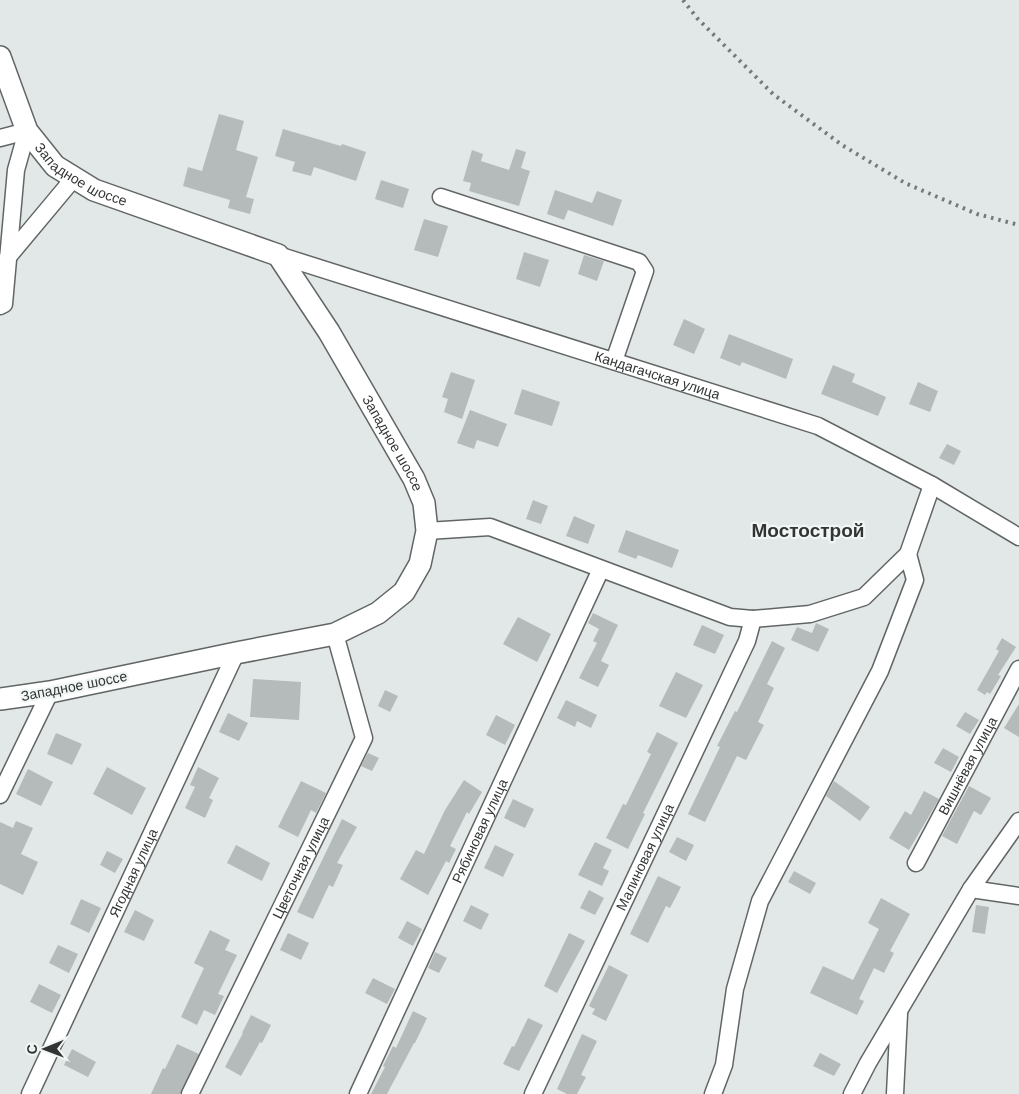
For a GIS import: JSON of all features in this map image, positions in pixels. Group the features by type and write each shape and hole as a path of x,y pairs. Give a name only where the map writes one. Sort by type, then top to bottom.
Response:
{"main road":[{"name":"Западное шоссе","path":"0,56 27,131 55,166 94,190 278,255 330,332 414,479 424,503 427,531 420,564 404,592 378,613 335,634 50,692 0,700"}],"street":[{"path":"0,138 27,131"},
{"path":"0,306 4,304 16,170 27,131"},
{"path":"8,257 74,178"},
{"path":"440,197 639,262 645,271 614,361"},
{"name":"Кандагачская улица","path":"278,255 818,426 932,485 1019,537"},
{"path":"427,531 490,527 730,617 753,619 810,614 864,596 908,554 932,485"},
{"path":"713,1094 724,1065 735,989 760,901 880,671 915,580 908,554"},
{"name":"Рябиновая улица","path":"358,1094 601,569"},
{"name":"Малиновая улица","path":"533,1094 747,641 753,619"},
{"name":"Цветочная улица","path":"190,1094 364,738 335,634"},
{"name":"Ягодная улица","path":"30,1094 236,653"},
{"name":"Вишнёвая улица","path":"916,863 1019,669"},
{"path":"0,795 50,692"},
{"path":"852,1094 868,1063 971,889 1019,821"},
{"path":"971,889 1019,896"},
{"path":"895,1094 900,1011"}],"building":[{"path":"219,114 244,121 236,150 258,157 246,197 254,199 250,214 228,208 230,200 183,186 188,167 202,171"},
{"path":"283,129 366,152 356,181 314,167 311,176 292,171 295,162 275,156"},
{"path":"516,149 526,152 521,168 530,171 519,206 469,191 471,183 463,181 472,150 483,154 481,161 509,170"},
{"path":"381,180 409,189 403,208 375,199"},
{"path":"555,190 592,203 597,191 622,200 613,226 568,210 564,220 547,214"},
{"path":"424,219 448,226 438,257 414,250"},
{"path":"524,252 549,260 540,287 516,279"},
{"path":"584,255 604,261 597,281 578,274"},
{"path":"684,319 705,329 694,354 673,345"},
{"path":"729,334 793,359 786,379 742,362 740,366 720,358"},
{"path":"833,365 855,374 852,382 886,397 878,416 821,394"},
{"path":"451,372 475,380 462,419 444,412 448,399 442,397"},
{"path":"918,382 938,391 930,412 909,404"},
{"path":"522,389 560,402 552,426 514,414"},
{"path":"470,410 507,424 498,447 477,440 474,449 457,443"},
{"path":"947,444 961,451 954,465 939,458"},
{"path":"533,500 548,506 541,524 526,519"},
{"path":"574,516 595,525 588,544 566,536"},
{"path":"626,530 679,550 672,568 638,555 636,559 618,552"},
{"path":"593,613 618,625 601,661 609,665 598,687 579,678 597,643 593,641 599,629 588,623"},
{"path":"518,617 551,634 537,662 503,644"},
{"path":"816,623 829,629 818,652 791,640 797,627 812,633"},
{"path":"702,625 724,635 715,654 693,645"},
{"path":"1002,638 1016,647 998,675 1001,676 990,694 987,692 985,695 977,690 999,651 996,649"},
{"path":"772,641 785,648 767,684 774,688 758,722 764,725 746,760 737,756 705,822 688,814 720,747 717,746 735,711 737,712"},
{"path":"676,672 703,685 686,718 659,706"},
{"path":"253,679 301,682 299,720 250,717"},
{"path":"385,690 398,696 390,712 378,706"},
{"path":"566,700 597,715 591,728 577,721 575,727 557,718"},
{"path":"1019,704 1019,737 1004,728"},
{"path":"965,712 979,720 970,734 956,726"},
{"path":"228,713 248,723 239,741 219,732"},
{"path":"496,715 515,725 505,745 486,735"},
{"path":"657,732 678,743 643,813 645,814 628,849 606,838 623,804 626,805 651,754 647,752"},
{"path":"56,733 82,744 72,765 47,754"},
{"path":"943,748 959,757 951,772 934,763"},
{"path":"368,753 379,758 372,771 361,766"},
{"path":"107,767 146,788 132,815 93,794"},
{"path":"198,767 219,778 209,798 213,800 205,818 185,808 195,787 190,785"},
{"path":"28,769 53,782 41,806 16,794"},
{"path":"464,780 482,792 469,814 467,812 450,846 456,849 449,863 446,861 428,895 400,879 416,850 424,854 445,810"},
{"path":"301,781 326,793 316,813 311,810 298,837 278,827"},
{"path":"834,781 870,807 860,821 826,796"},
{"path":"969,786 991,798 981,815 974,811 957,844 942,836"},
{"path":"924,791 939,799 909,850 889,838 905,811 911,815"},
{"path":"513,799 534,809 525,828 504,818"},
{"path":"342,819 357,827 337,863 343,865 333,887 329,885 313,919 297,912"},
{"path":"16,821 33,828 21,854 38,862 23,895 0,884 0,822 13,828"},
{"path":"677,837 694,845 686,861 669,852"},
{"path":"595,842 612,850 603,868 609,871 602,886 578,875"},
{"path":"236,845 270,863 262,881 227,863"},
{"path":"495,845 514,854 503,877 484,868"},
{"path":"107,851 123,859 115,873 100,865"},
{"path":"794,871 816,883 810,894 788,882"},
{"path":"658,876 681,887 670,908 666,906 648,943 630,934"},
{"path":"589,890 604,898 595,915 580,908"},
{"path":"881,898 910,914 890,951 894,953 884,973 874,968 859,999 864,1001 857,1015 810,993 823,966 853,980 879,929 868,923"},
{"path":"81,899 101,908 89,933 70,924"},
{"path":"471,905 489,914 481,930 463,921"},
{"path":"976,905 989,907 985,934 972,932"},
{"path":"135,910 154,920 144,941 124,932"},
{"path":"407,921 422,929 413,946 398,938"},
{"path":"210,930 230,940 225,950 237,955 218,994 224,996 215,1015 204,1010 197,1025 181,1017 204,968 194,963"},
{"path":"288,933 309,943 301,960 280,950"},
{"path":"569,933 585,941 557,993 544,986"},
{"path":"58,945 78,954 69,973 49,963"},
{"path":"435,952 447,958 439,973 428,968"},
{"path":"609,965 628,975 606,1021 592,1014 595,1009 589,1006"},
{"path":"373,978 395,989 387,1004 365,993"},
{"path":"39,984 61,995 52,1013 30,1002"},
{"path":"413,1011 427,1018 415,1043 387,1094 371,1094 393,1046 396,1048"},
{"path":"251,1015 271,1025 241,1076 225,1067"},
{"path":"528,1018 543,1025 519,1071 503,1064 512,1046 514,1047"},
{"path":"582,1034 597,1041 581,1075 586,1077 577,1094 567,1094 557,1089"},
{"path":"177,1044 199,1054 180,1094 151,1094 163,1068 165,1069"},
{"path":"72,1049 96,1062 88,1077 64,1065"},
{"path":"820,1053 841,1064 834,1076 813,1066"}],"railway":[{"path":"683,0 697,18 773,94 842,145 905,183 977,214 1019,225"}],"district":[{"name":"Мостострой","path":"808,530"}]}
